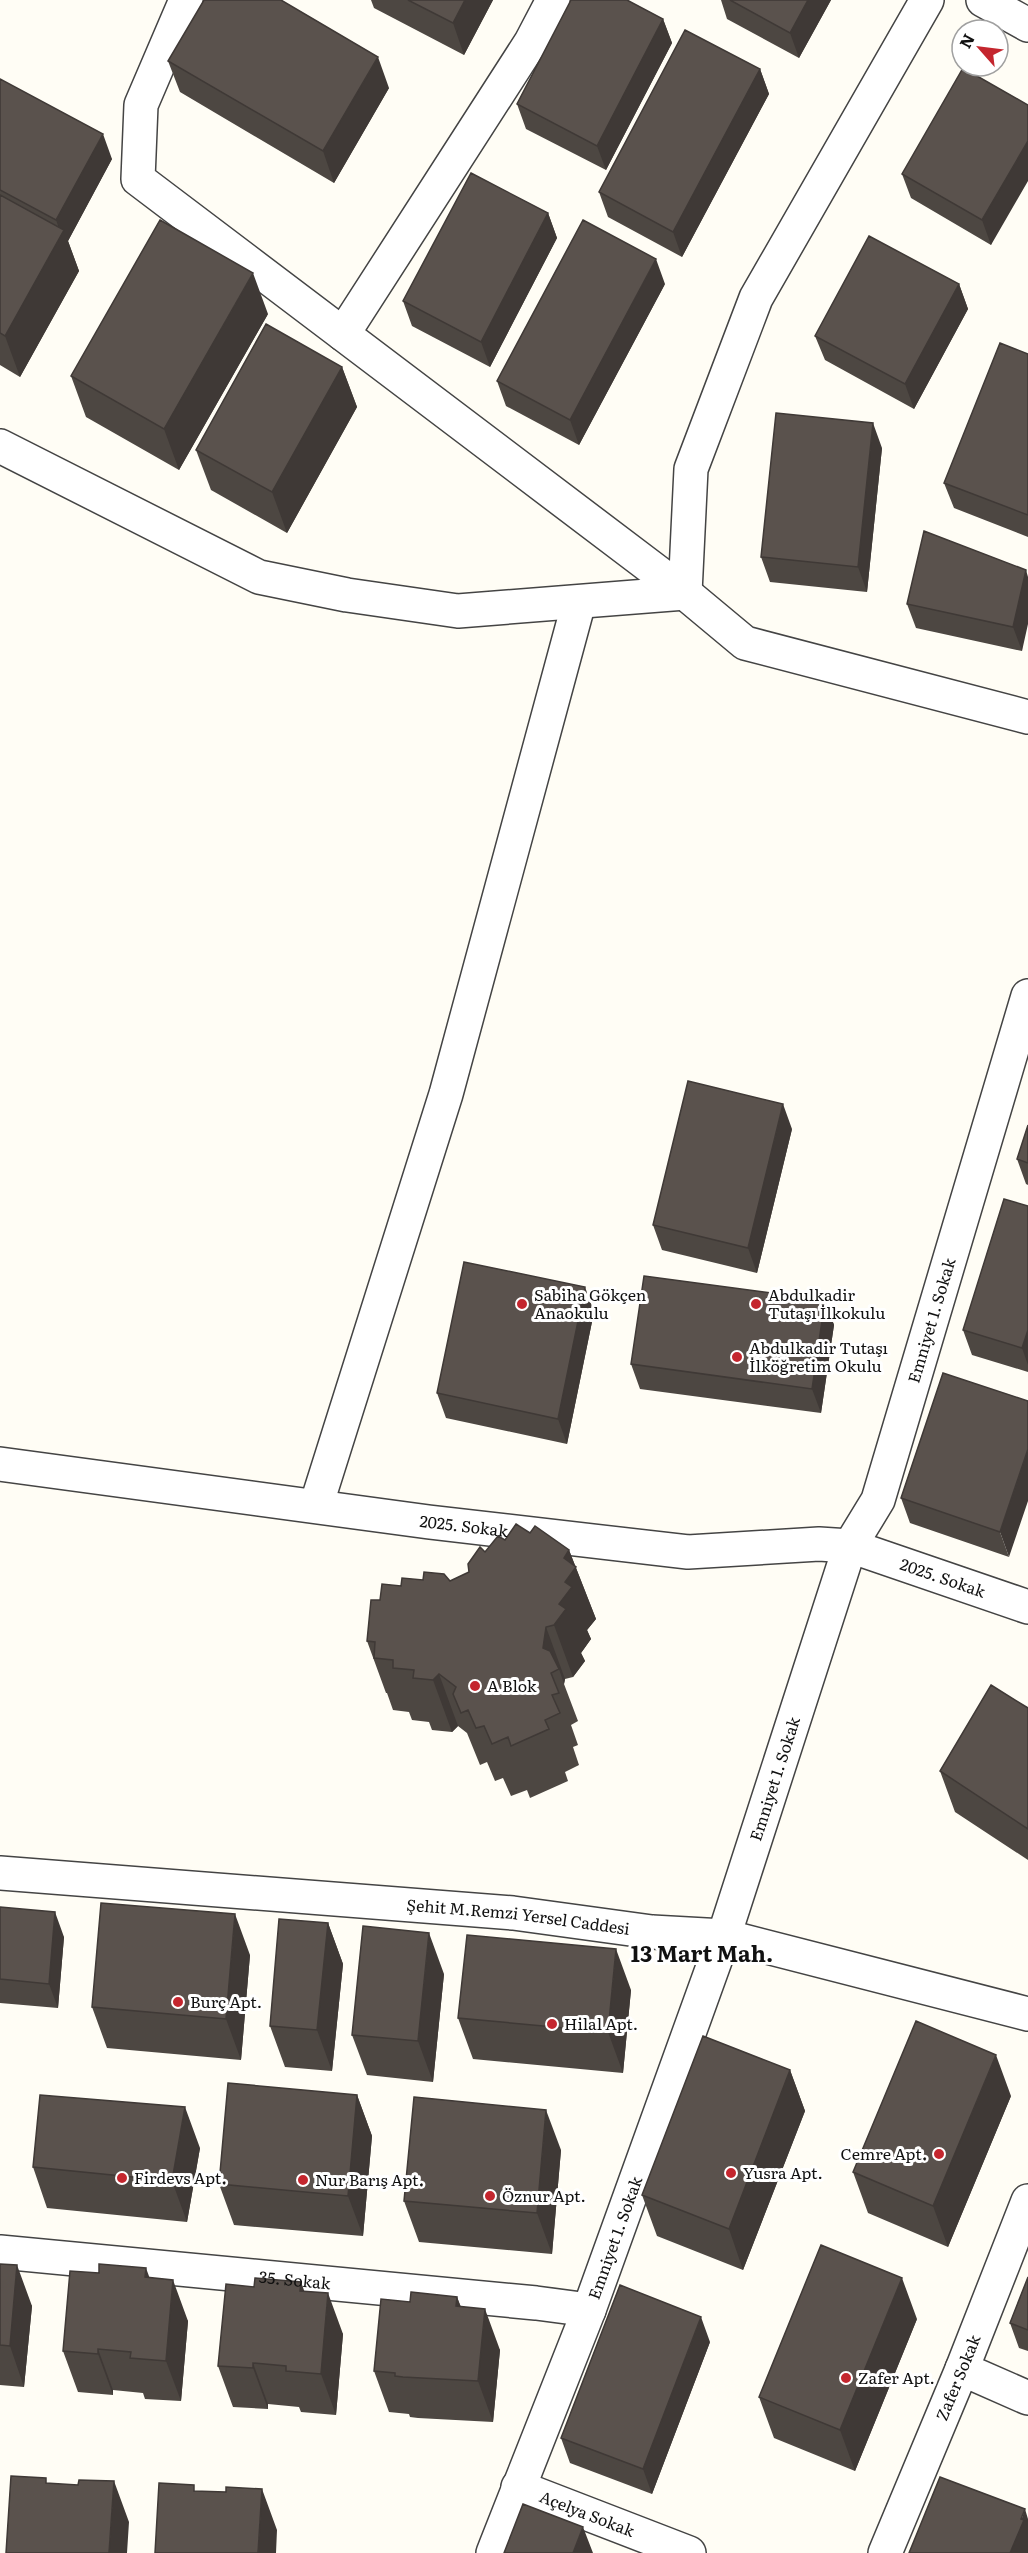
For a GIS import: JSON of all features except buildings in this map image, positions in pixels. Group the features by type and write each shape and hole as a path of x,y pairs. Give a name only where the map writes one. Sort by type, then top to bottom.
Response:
{"street":[{"path":"186,0 141,105 138,179 685,593 746,642 1028,717"},
{"path":"343,334 531,42 553,0"},
{"path":"685,593 691,469 756,298 927,0"},
{"path":"983,0 1028,25"},
{"path":"0,446 259,577 347,595 458,611 685,593"},
{"path":"316,1506 446,1094 579,602"},
{"name":"Emniyet 1. Sokak","path":"493,2553 589,2310 724,1936 850,1546 878,1500 1028,996"},
{"name":"2025. Sokak","path":"0,1464 429,1522 688,1552 819,1544 850,1546 1028,1607"},
{"name":"Şehit M.Remzi Yersel Caddesi","path":"0,1873 513,1913 652,1932 724,1936 1028,2014"},
{"name":"Zafer Sokak","path":"885,2553 962,2370 1028,2201"},
{"name":"35. Sokak","path":"0,2252 513,2300 589,2310"},
{"path":"962,2370 1028,2398"},
{"name":"Açelya Sokak","path":"518,2487 689,2553"}],"place":[{"name":"Sabiha Gökçen Anaokulu","path":"522,1304"},
{"name":"Abdulkadir Tutaşı İlkokulu","path":"756,1304"},
{"name":"Abdulkadir Tutaşı İlköğretim Okulu","path":"737,1357"},
{"name":"A Blok","path":"475,1686"},
{"name":"Burç Apt.","path":"178,2002"},
{"name":"Hilal Apt.","path":"552,2024"},
{"name":"Cemre Apt.","path":"939,2154"},
{"name":"Yusra Apt.","path":"731,2173"},
{"name":"Firdevs Apt.","path":"122,2178"},
{"name":"Nur Barış Apt.","path":"303,2180"},
{"name":"Öznur Apt.","path":"490,2196"},
{"name":"Zafer Apt.","path":"846,2378"}],"district":[{"name":"13 Mart Mah.","path":"702,1954"}]}
